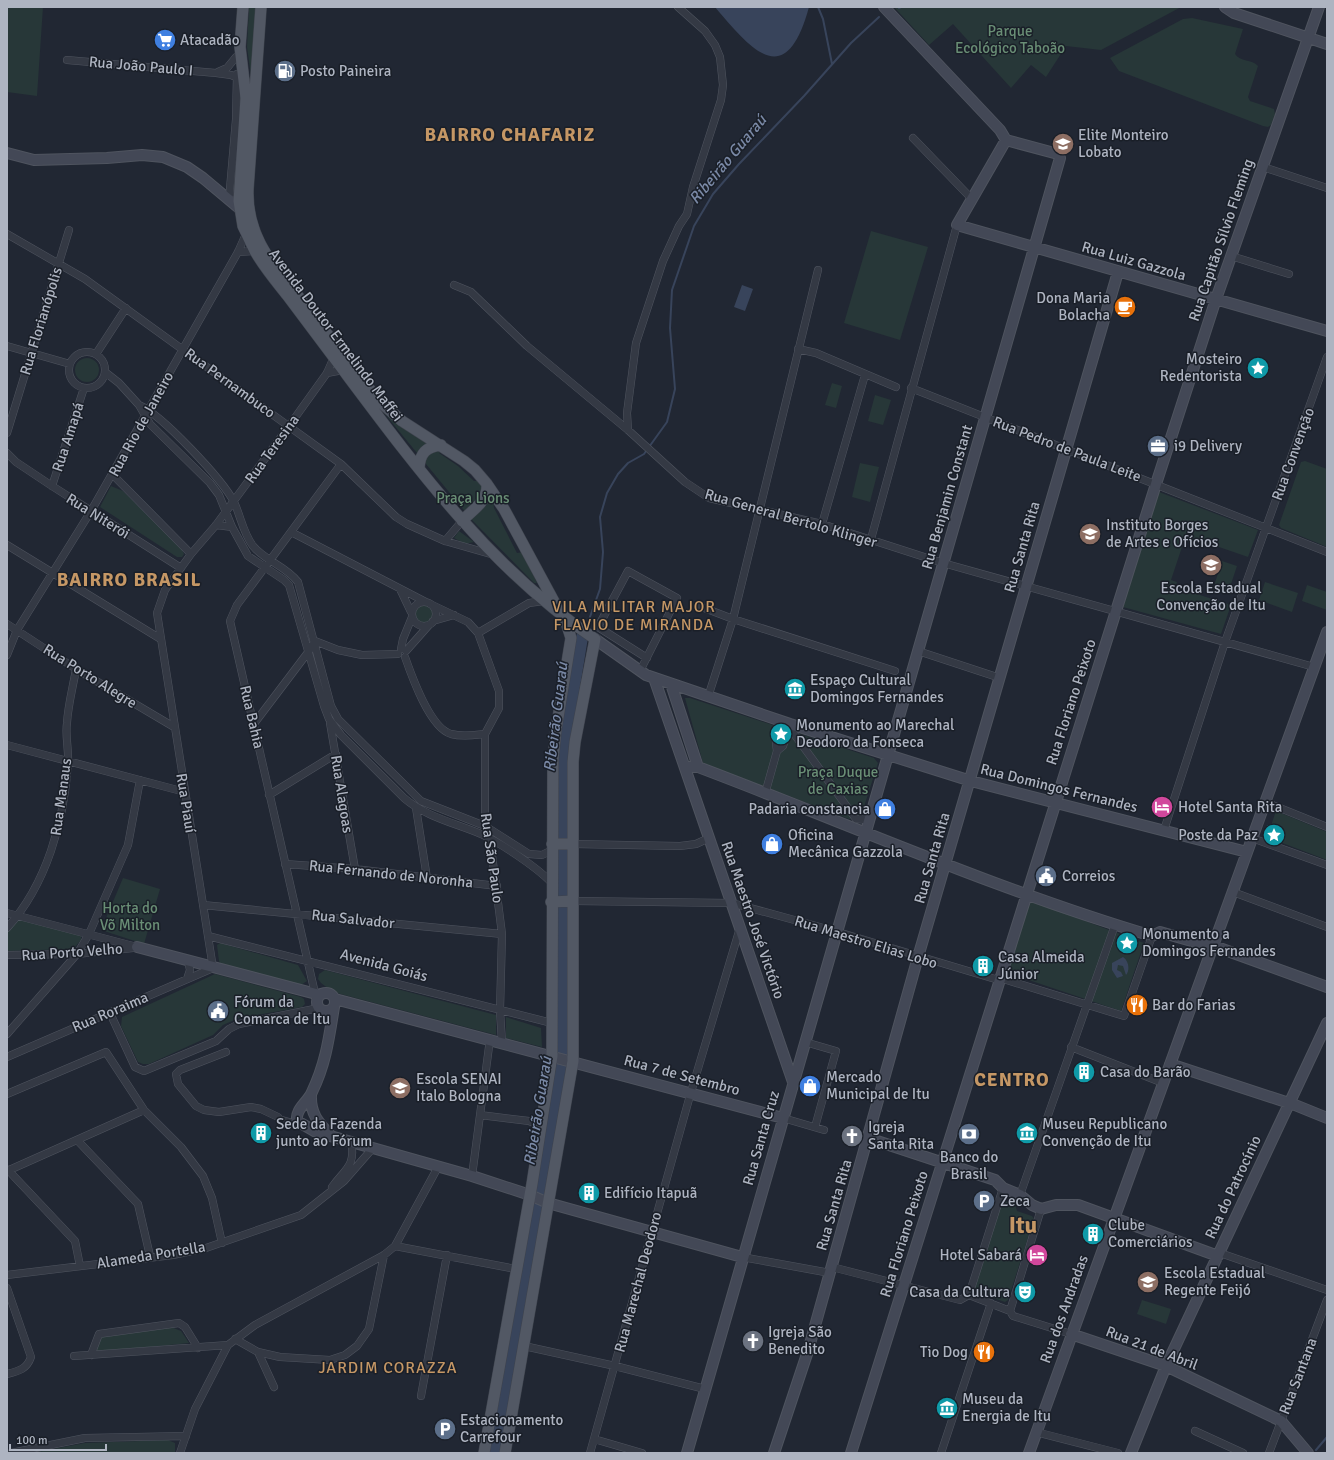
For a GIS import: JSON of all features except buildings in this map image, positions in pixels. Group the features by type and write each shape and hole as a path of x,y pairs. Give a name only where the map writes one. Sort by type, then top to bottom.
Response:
{"main road":[{"name":"Avenida Doutor Ermelindo Maffei","path":"243,7 240,47 241,78 246,98 239,195 240,209 246,234 255,251 343,370 448,505 494,555 564,618 586,633"},
{"name":"Avenida Doutor Ermelindo Maffei","path":"261,7 248,188 248,210 254,230 268,257 370,391 393,414 441,445 475,470 488,484 504,509 564,618"},
{"path":"419,468 420,458 423,452 441,445"},
{"path":"462,521 486,496 488,484"},
{"path":"448,505 466,509 475,508"},
{"path":"564,618 571,638"},
{"path":"484,1453 516,1269 531,1196 541,1126 563,1059 552,1023 562,901 552,882 560,845 573,752 586,633 573,632 571,638 554,745 560,845 562,901 563,1059 546,1202 524,1346 505,1453"}],"street":[{"path":"628,430 627,413 636,343 663,261 679,226 687,214 693,187 721,100 723,85 720,57 715,45 704,31 678,7"},
{"path":"871,539 911,388 957,225 971,198 1006,140 974,103 884,7"},
{"path":"1226,7 1327,44"},
{"name":"Rua Capitão Sílvio Fleming","path":"1116,612 1216,299 1319,7"},
{"path":"229,200 241,78 237,60 237,26 242,20"},
{"name":"Rua João Paulo I","path":"67,60 216,73 241,78"},
{"path":"216,73 227,68 237,60"},
{"path":"913,138 971,198"},
{"name":"Rua Benjamin Constant","path":"888,754 1035,248 1060,156 1006,140"},
{"path":"7,153 34,160 107,158 151,154 187,168 203,178 240,209"},
{"path":"1262,167 1327,188"},
{"name":"Rua Luiz Gazzola","path":"957,225 1327,331"},
{"name":"Rua Florianópolis","path":"7,433 10,414 32,353 69,230"},
{"name":"Rua Pernambuco","path":"7,234 85,279 342,464 396,517 407,524 445,541 494,555"},
{"name":"Rua Rio de Janeiro","path":"7,654 17,630 91,511 238,252 246,234"},
{"path":"238,252 255,251"},
{"path":"1231,256 1289,274"},
{"path":"708,697 733,619 818,270"},
{"name":"Rua Santa Rita","path":"774,1453 808,1351 918,957 971,780 1118,272"},
{"name":"Rua General Bertolo Klinger","path":"454,284 471,292 527,346 628,430 696,491 709,498 822,524 943,563 1314,667"},
{"path":"96,354 126,308"},
{"path":"7,346 70,364"},
{"path":"798,349 816,353 896,387"},
{"path":"90,352 96,354 103,360 105,372 98,385 91,388 84,388 73,380 70,373 70,364 75,356 80,353 90,352"},
{"name":"Rua Convenção","path":"1164,830 1225,642 1327,357"},
{"name":"Rua Teresina","path":"159,638 157,613 165,590 191,554 234,502 314,392 327,373 334,358"},
{"path":"327,373 343,370"},
{"path":"105,372 119,383 139,405 150,424 210,483 219,495 227,511 232,527 248,556 289,585 324,706 329,719 341,735 416,808 490,839 538,870 552,882"},
{"path":"822,524 865,375"},
{"name":"Rua Amapá","path":"52,486 84,388"},
{"name":"Rua Pedro de Paula Leite","path":"911,388 1266,527"},
{"path":"139,405 149,409 214,474 234,502 249,540 260,554 289,572 298,582 332,706 338,719 414,795 428,804 485,826 529,854 542,855 560,845 680,846 696,844 709,838"},
{"name":"Rua Niterói","path":"7,453 16,462 52,486 181,568"},
{"name":"Rua Niterói","path":"7,459 16,462"},
{"name":"Rua Bahia","path":"318,1002 306,960 230,621 234,610 342,464"},
{"path":"112,474 191,554"},
{"path":"445,541 462,521"},
{"path":"216,525 232,527"},
{"path":"1266,527 1327,552"},
{"path":"291,532 468,622 478,633 529,603 544,601"},
{"path":"7,545 54,572 159,638"},
{"path":"640,671 647,658 678,598 628,571 598,627 647,658"},
{"path":"399,587 412,615 419,625 431,623 454,615"},
{"path":"529,603 531,597 530,587"},
{"path":"314,641 338,650 362,655 403,653 411,648 431,623 436,612 428,603"},
{"path":"428,603 417,604 403,639 403,653 412,676 431,714 441,729 450,734 462,736 485,734"},
{"path":"699,606 733,619 895,671"},
{"name":"Rua Floriano Peixoto","path":"851,1453 941,1162 1116,612"},
{"name":"Rua Porto Alegre","path":"7,624 76,669 174,727"},
{"name":"Rua dos Andradas","path":"1029,1453 1113,1218 1214,946 1327,632"},
{"name":"Rua São Paulo","path":"478,633 499,690 500,701 499,708 485,734 485,826 490,839 502,934 500,1010 502,1042"},
{"path":"586,633 640,671 654,678 787,724 888,754 866,833"},
{"name":"Rua Piauí","path":"159,638 213,968"},
{"path":"253,724 309,651 314,641"},
{"path":"918,651 1000,678"},
{"name":"Rua Manaus","path":"7,928 18,916 38,881 55,842 64,803 69,761 66,724 76,669"},
{"path":"654,678 685,767 698,767 946,864 1115,925 1152,936 1160,932 1209,946 1214,946 1327,987"},
{"path":"671,684 698,767"},
{"name":"Rua Alagoas","path":"329,719 355,869"},
{"path":"765,794 777,751 776,743 787,724"},
{"path":"787,724 856,819 869,820"},
{"path":"269,795 335,750 341,735 347,728"},
{"path":"7,745 185,792"},
{"name":"Rua Domingos Fernandes","path":"888,754 971,780 1247,852"},
{"name":"Rua Maestro José Victório","path":"685,767 793,1082"},
{"path":"7,1034 77,954 88,934 128,845 140,780"},
{"path":"409,802 414,795"},
{"path":"1266,802 1327,826"},
{"path":"426,813 428,804"},
{"path":"416,808 427,878"},
{"name":"Rua Santa Cruz","path":"687,1453 742,1257 866,833"},
{"path":"1252,838 1327,865"},
{"name":"Rua Fernando de Noronha","path":"285,864 355,869 497,886"},
{"path":"1233,892 1327,927"},
{"name":"Rua Maestro Elias Lobo","path":"562,901 732,904 838,932 995,979 1000,978 1124,1016 1152,936"},
{"name":"Rua Salvador","path":"203,905 502,934"},
{"path":"7,913 213,968 303,990 329,1011 335,1003"},
{"path":"1020,1196 1086,1004 1115,925"},
{"name":"Rua Marechal Deodoro","path":"590,1453 691,1092 740,927"},
{"name":"Avenida Goiás","path":"208,936 552,1023"},
{"name":"Rua Porto Velho","path":"7,955 77,954 137,947"},
{"path":"187,979 190,970 188,961"},
{"name":"Rua Roraima","path":"7,1057 213,968"},
{"path":"110,1013 135,1067 144,1072 216,1041 229,1029 240,1024 318,1002 323,993 330,994 335,1003 326,1060 311,1095 296,1116 297,1121 304,1126"},
{"path":"318,1002 328,1018 331,1027"},
{"path":"335,1003 490,1039 563,1059"},
{"name":"Rua do Patrocínio","path":"1131,1453 1166,1366 1327,1023"},
{"path":"472,1176 490,1039"},
{"path":"805,1042 836,1051 815,1127"},
{"path":"1071,1047 1163,1083"},
{"path":"7,1049 15,1054"},
{"path":"7,1094 106,1052 144,1110 181,1147 203,1176 212,1198 222,1243"},
{"path":"226,1052 180,1070 176,1074 178,1084 196,1106 204,1110 219,1112 251,1107 261,1109 316,1132 472,1176 546,1202 742,1257 831,1270 904,1285 960,1300 969,1295 1003,1188"},
{"name":"Rua 7 de Setembro","path":"563,1059 691,1092 783,1118"},
{"path":"1170,1064 1289,1102 1327,1118"},
{"path":"304,1126 312,1123 313,1113 311,1095"},
{"path":"301,1109 313,1113 331,1136"},
{"path":"80,1266 75,1241 7,1171 144,1110"},
{"path":"480,1115 529,1121 541,1126"},
{"path":"783,1118 824,1130"},
{"path":"868,1138 995,1180 1003,1188 1020,1196 1032,1205 1041,1209 1056,1205 1072,1204 1327,1290"},
{"path":"77,1140 138,1204 150,1256"},
{"name":"Alameda Portella","path":"330,1191 351,1164 353,1153 351,1142"},
{"name":"Alameda Portella","path":"7,1275 195,1251 222,1243 301,1215 344,1181 372,1149"},
{"path":"180,1453 195,1409 228,1346 235,1339 255,1325 384,1254 394,1246 438,1167"},
{"path":"1010,1311 1041,1209"},
{"path":"394,1246 516,1269"},
{"path":"235,1339 258,1352 280,1357 330,1360 352,1351 369,1329 384,1254"},
{"path":"421,1396 447,1255"},
{"path":"7,1288 31,1357 29,1364 20,1371 7,1374"},
{"name":"Rua 21 de Abril","path":"969,1295 1010,1311 1013,1316 1166,1366 1281,1421"},
{"name":"Rua Santana","path":"1269,1453 1327,1300"},
{"path":"941,1453 991,1303"},
{"path":"90,1355 99,1334 179,1323 185,1327 198,1348"},
{"path":"74,1356 228,1346"},
{"path":"524,1346 615,1366 705,1389"},
{"path":"258,1352 274,1387"},
{"path":"1281,1421 1308,1453"},
{"path":"1195,1431 1243,1453"},
{"path":"1036,1432 1118,1453"},
{"path":"11,1453 85,1438 186,1436"},
{"path":"594,1439 642,1453"}],"green space":[{"path":"7,7 43,7 37,96 7,92"},
{"path":"249,7 257,7 252,83 247,47"},
{"name":"Parque Ecológico Taboão","path":"894,7 1181,7 1101,50 1066,46 1046,77 1031,65 1011,88 953,24 929,45"},
{"path":"1192,18 1243,29 1235,54 1237,57 1253,62 1258,66 1248,97 1250,101 1274,109 1275,114 1271,125 1268,127 1263,126 1119,71 1110,58 1183,19"},
{"path":"871,231 928,247 900,340 844,323"},
{"path":"82,358 92,358 99,365 99,375 92,382 82,382 75,375 75,365"},
{"path":"832,383 842,386 836,408 825,405"},
{"path":"875,395 891,400 883,425 868,421"},
{"name":"Praça Lions","path":"380,408 442,451 439,453 458,466 474,481 480,481 493,500 494,508 517,553 523,552 537,583 534,583 472,520"},
{"path":"1305,461 1327,469 1327,547 1281,528 1279,525 1301,462"},
{"path":"860,463 879,467 870,502 852,497"},
{"path":"111,486 123,491 182,550 184,554 182,557 177,557 100,507"},
{"path":"1159,492 1258,530 1248,557 1193,538 1191,543 1184,541 1171,580 1177,582 1175,587 1231,605 1221,634 1123,607"},
{"path":"459,531 474,542 465,544 454,538"},
{"path":"1222,561 1237,566 1228,593 1213,589"},
{"path":"1265,582 1298,593 1292,612 1259,600"},
{"path":"1307,585 1327,592 1327,610 1302,601"},
{"path":"424,605 430,608 433,614 430,620 424,623 418,620 415,614 418,608"},
{"name":"Praça Duque de Caxias","path":"685,698 690,698 874,758 878,763 861,816 856,819 849,819 703,763"},
{"path":"1276,811 1327,832 1327,860 1267,837"},
{"name":"Horta do Võ Milton","path":"123,878 160,889 144,944 101,930"},
{"path":"1029,900 1144,943 1121,1011 1008,973 1007,969"},
{"path":"19,918 81,935 81,940 73,949 7,951 7,928"},
{"path":"220,943 298,965 307,981 301,985 221,965 217,945"},
{"path":"325,970 496,1015 496,1035 333,992 318,979 319,974"},
{"path":"215,974 301,997 304,999 305,1004 302,1007 239,1018 223,1025 213,1035 149,1064 138,1062 121,1026 122,1017"},
{"path":"506,1017 541,1028 542,1047 506,1038"},
{"path":"1004,1201 1015,1204 1017,1211 1032,1216 1034,1219 1008,1300 1005,1302 975,1292 973,1288 1001,1203"},
{"path":"1142,1300 1171,1309 1166,1324 1137,1314"},
{"path":"171,1327 181,1331 189,1343 100,1352 93,1350 99,1337"},
{"path":"168,1440 175,1443 175,1453 32,1453 85,1443"}],"water":[{"path":"715,7 809,7 800,33 790,49 779,56 768,55 755,49 742,38"},
{"path":"742,285 753,289 745,311 734,307"},
{"path":"1123,957 1128,963 1128,971 1126,975 1123,966 1118,965 1117,970 1121,972 1123,976 1117,978 1112,970 1112,963"}],"waterway":[{"path":"818,7 823,19 832,64"},
{"name":"Ribeirão Guaraú","path":"586,628 600,589 603,552 600,517 607,493 618,474 628,463 644,454 667,422 675,389 670,328 672,290 694,226 713,194 739,164 804,96 851,43 879,17"},
{"name":"Ribeirão Guaraú","path":"494,1453 562,1067 561,906 563,755 582,637"},
{"path":"1316,1450 1327,1437"}],"place":[{"name":"Atacadão","path":"165,40"},
{"name":"Posto Paineira","path":"285,71"},
{"name":"Elite Monteiro Lobato","path":"1063,144"},
{"name":"Dona Maria Bolacha","path":"1125,307"},
{"name":"Mosteiro Redentorista","path":"1258,368"},
{"name":"i9 Delivery","path":"1158,446"},
{"name":"Instituto Borges de Artes e Ofícios","path":"1090,534"},
{"name":"Escola Estadual Convenção de Itu","path":"1211,565"},
{"name":"Espaço Cultural Domingos Fernandes","path":"795,689"},
{"name":"Monumento ao Marechal Deodoro da Fonseca","path":"781,734"},
{"name":"Hotel Santa Rita","path":"1162,807"},
{"name":"Padaria constancia","path":"885,809"},
{"name":"Poste da Paz","path":"1274,835"},
{"name":"Oficina Mecânica Gazzola","path":"772,844"},
{"name":"Correios","path":"1046,876"},
{"name":"Monumento a Domingos Fernandes","path":"1127,943"},
{"name":"Casa Almeida Júnior","path":"983,966"},
{"name":"Bar do Farias","path":"1137,1005"},
{"name":"Fórum da Comarca de Itu","path":"218,1011"},
{"name":"Casa do Barão","path":"1084,1072"},
{"name":"Mercado Municipal de Itu","path":"810,1086"},
{"name":"Escola SENAI Italo Bologna","path":"400,1088"},
{"name":"Sede da Fazenda junto ao Fórum","path":"261,1133"},
{"name":"Museu Republicano Convenção de Itu","path":"1027,1133"},
{"name":"Banco do Brasil","path":"969,1134"},
{"name":"Igreja Santa Rita","path":"852,1136"},
{"name":"Edifício Itapuã","path":"589,1193"},
{"name":"Zeca","path":"984,1201"},
{"name":"Clube Comerciários","path":"1093,1234"},
{"name":"Hotel Sabará","path":"1037,1255"},
{"name":"Escola Estadual Regente Feijó","path":"1148,1282"},
{"name":"Casa da Cultura","path":"1025,1292"},
{"name":"Igreja São Benedito","path":"753,1341"},
{"name":"Tio Dog","path":"984,1352"},
{"name":"Museu da Energia de Itu","path":"947,1408"},
{"name":"Estacionamento Carrefour","path":"445,1429"}],"district":[{"name":"BAIRRO CHAFARIZ","path":"510,134"},
{"name":"BAIRRO BRASIL","path":"129,579"},
{"name":"VILA MILITAR MAJOR FLAVIO DE MIRANDA","path":"634,615"},
{"name":"CENTRO","path":"1012,1079"},
{"name":"Itu","path":"1023,1225"},
{"name":"JARDIM CORAZZA","path":"388,1367"}]}
